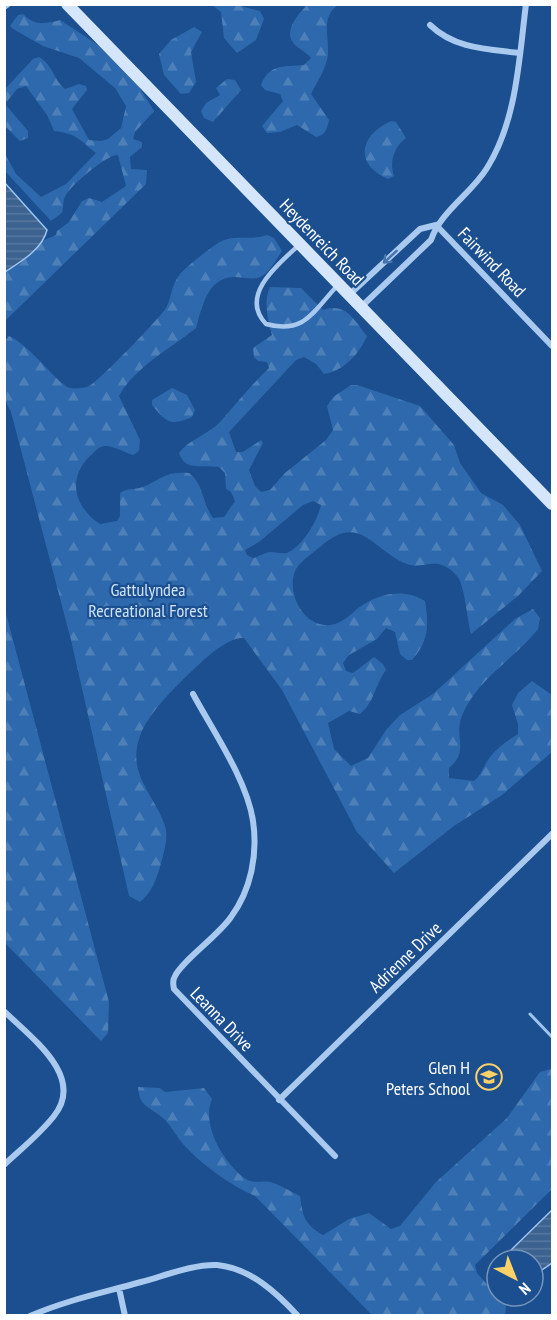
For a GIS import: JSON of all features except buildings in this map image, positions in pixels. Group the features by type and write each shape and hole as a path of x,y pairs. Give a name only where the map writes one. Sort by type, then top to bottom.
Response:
{"street":[{"name":"Heydenreich Road","path":"67,4 552,504"},
{"path":"360,308 431,240 436,225 477,182 495,154 512,106 526,4"},
{"path":"429,26 444,37 464,46 520,53"},
{"path":"348,296 420,229 436,225"},
{"name":"Fairwind Road","path":"436,225 551,342"},
{"name":"Leanna Drive","path":"193,694 249,803 255,846 249,883 240,903 212,940 178,971 173,983 174,990 335,1156"},
{"name":"Adrienne Drive","path":"279,1100 552,834"},
{"path":"4,1011 49,1057 64,1082 64,1094 54,1116 4,1165"},
{"path":"30,1316 83,1295 181,1271 217,1265 240,1271 266,1285 298,1316"},
{"path":"119,1288 125,1316"}],"lane":[{"path":"299,245 278,264 256,296 255,308 259,317 266,324 290,328 306,321 338,285"}],"green space":[{"path":"308,4 337,5 327,22 326,64 311,94 329,120 327,127 324,133 316,137 297,125 280,132 267,133 262,126 283,101 280,94 265,90 261,85 268,73 278,67 304,65 311,58 296,46 290,35 293,24"},
{"path":"212,5 236,5 260,11 264,19 256,40 237,53 224,38 221,12"},
{"path":"23,14 31,21 40,23 60,20 109,52 135,80 154,111 135,132 133,139 142,142 142,147 130,157 131,169 147,170 146,184 5,321 5,272 20,264 42,241 56,235 57,231 69,222 82,201 89,198 102,202 126,186 118,155 106,159 69,190 62,213 51,221 5,171 4,152 16,174 41,197 66,184 96,153 73,136 54,131 47,115 26,86 17,89 5,104 5,89 33,59 39,57 44,60 65,89 79,84 86,86 87,90 72,109 89,140 108,139 121,128 126,106 115,88 79,58 43,46 13,29 10,26 18,15"},
{"path":"194,27 202,32 191,52 196,82 189,93 181,94 164,75 159,54 171,40"},
{"path":"227,79 235,80 241,90 213,122 204,118 201,111 206,103 220,95 216,88"},
{"path":"5,104 28,131 28,138 20,141 5,126"},
{"path":"391,121 396,122 406,138 396,150 392,160 394,176 388,179 369,166 365,158 365,150 373,134"},
{"name":"Gattulyndea Recreational Forest","path":"267,235 274,238 282,251 273,265 259,277 226,278 218,282 207,295 196,328 144,367 126,385 119,396 140,440 139,451 133,455 109,446 97,450 78,474 76,483 79,501 91,517 100,524 117,521 120,516 120,493 143,487 170,474 189,473 198,483 213,518 224,517 235,501 231,492 226,489 225,473 219,467 195,466 185,463 179,453 220,422 269,368 267,362 258,361 254,357 253,348 272,335 267,305 270,287 301,288 323,310 338,308 344,310 367,336 350,361 324,374 316,364 304,357 296,360 229,432 236,452 243,452 261,440 263,443 249,470 255,486 261,492 270,490 285,473 326,440 333,430 327,406 333,397 351,385 357,385 420,406 454,445 460,463 481,493 503,505 520,525 542,571 518,596 471,634 460,581 450,569 443,565 413,566 407,564 365,537 346,532 334,537 307,557 296,569 293,587 295,597 304,614 320,624 338,623 364,604 390,594 408,594 425,601 427,625 425,639 412,660 407,660 400,654 395,632 386,628 377,639 349,655 343,663 346,671 353,673 374,657 383,664 386,670 365,710 360,714 349,711 328,723 334,749 351,766 368,758 386,730 400,715 433,694 515,619 533,609 540,618 538,629 489,677 465,709 459,727 459,754 449,768 449,778 474,781 494,752 518,734 518,724 512,705 518,693 532,681 552,695 552,752 502,795 454,826 394,873 357,832 282,690 244,638 231,641 218,648 172,690 156,709 140,736 137,750 139,773 165,826 166,836 157,877 150,891 140,902 129,896 71,640 11,412 5,400 5,341 9,336 17,341 65,386 83,388 89,386 116,362 166,308 180,274 222,241","holes":["313,501 321,505 309,532 295,548 287,553 269,552 253,558 247,555 245,550 259,542 303,505"]},
{"path":"172,388 187,395 195,410 192,417 174,422 169,421 161,416 152,405 152,400"},
{"path":"4,606 109,1002 108,1033 101,1041 5,943"},
{"path":"551,1069 552,1189 492,1248 485,1248 485,1255 475,1265 477,1273 485,1282 485,1308 506,1308 505,1315 372,1315 255,1196 217,1174 191,1152 166,1121 140,1099 138,1087 160,1088 165,1092 204,1088 212,1099 209,1120 212,1131 228,1162 243,1177 253,1182 274,1183 300,1196 308,1223 323,1235 349,1219 369,1213 391,1229 400,1226 436,1182 507,1118 540,1072"}],"shaded area":[{"path":"4,182 47,230 40,244 24,260 5,272"},
{"path":"552,1210 552,1263 545,1268 545,1248 513,1248"}],"waterway":[{"path":"530,1014 552,1037"}],"place":[{"name":"Glen H Peters School","path":"489,1077"}]}
